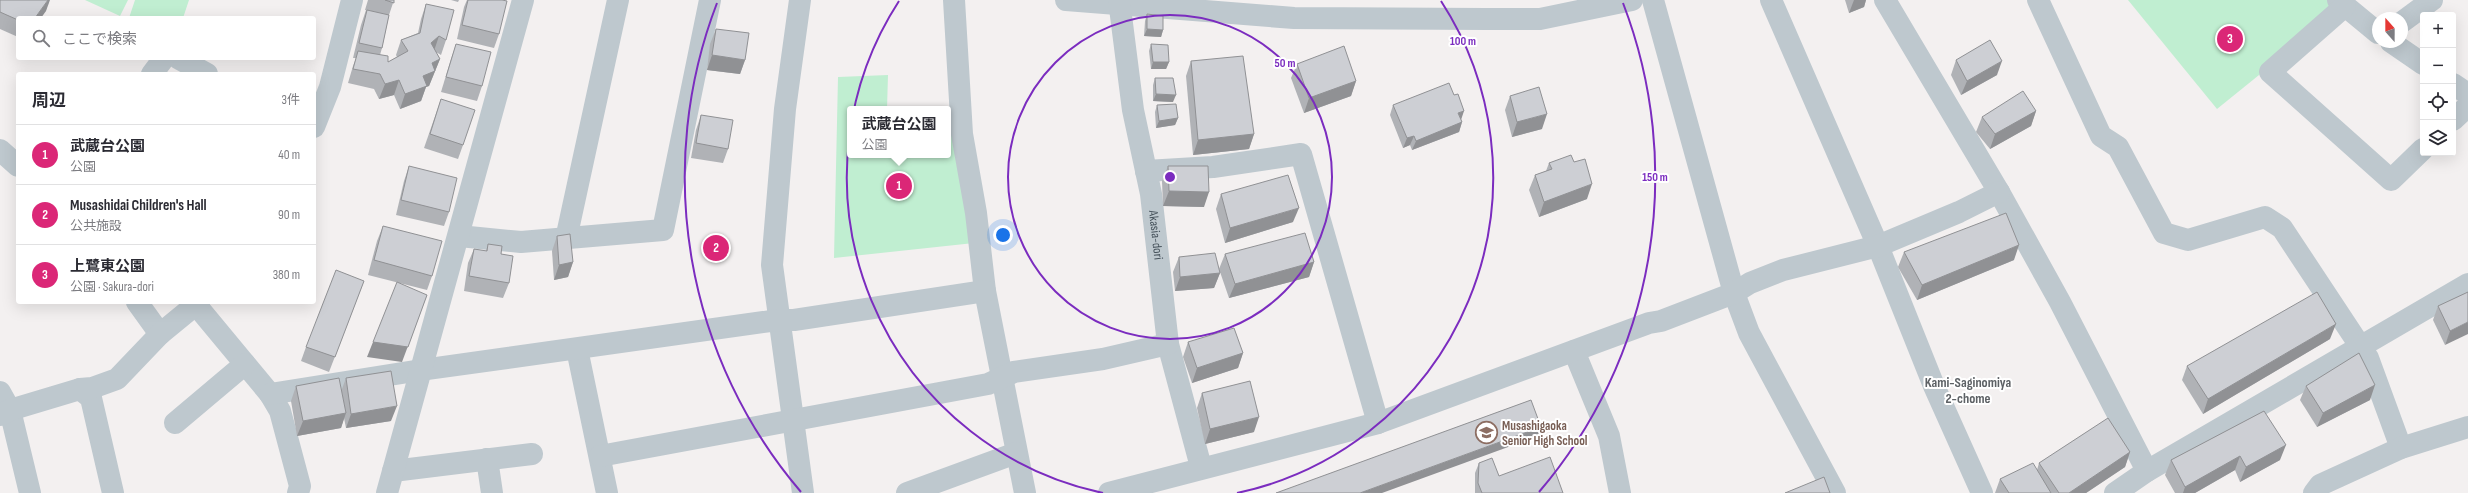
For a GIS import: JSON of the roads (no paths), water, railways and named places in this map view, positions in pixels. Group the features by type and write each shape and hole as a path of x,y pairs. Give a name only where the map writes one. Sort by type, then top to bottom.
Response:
{"street":[{"path":"316,122 330,87 352,0"},
{"path":"387,493 523,0"},
{"path":"566,239 618,0"},
{"path":"459,236 520,242 663,230 710,0"},
{"path":"800,0 785,109 772,265 778,320 803,493"},
{"path":"954,0 962,134 976,213 985,291 1024,493"},
{"path":"1066,0 1294,18 1483,10 1540,19 1632,0"},
{"path":"1653,0 1734,293 1749,333 1835,493"},
{"path":"1771,0 1878,246 1934,386 1982,493"},
{"path":"1884,0 1999,192 2060,302 2147,471"},
{"path":"2038,0 2101,136 2118,147 2164,233 2188,240 2264,217 2282,228 2368,358 2401,448"},
{"path":"2408,18 2432,0"},
{"name":"Akasia-dori","path":"1119,3 1133,110 1152,194 1168,344 1201,467"},
{"path":"2372,28 2341,3 2270,72 2390,180 2420,152"},
{"path":"2400,48 2420,62"},
{"path":"154,72 162,60"},
{"path":"182,60 203,72"},
{"path":"2456,86 2468,94"},
{"path":"2456,117 2468,106"},
{"path":"0,150 16,164"},
{"path":"1146,171 1213,167 1301,154 1378,423"},
{"path":"1109,493 1201,467 1299,445 1378,423 1734,293 1750,283 1783,270 1878,246 1959,212 1999,192"},
{"path":"2126,490 2147,471 2468,284"},
{"path":"270,394 421,370 778,320 794,320 985,291"},
{"path":"138,304 160,334"},
{"path":"30,493 3,406 80,389 92,388 116,379 160,334 198,304 270,394 280,411 300,486 298,493"},
{"path":"600,456 988,384 1014,372 1103,359 1168,344"},
{"path":"577,349 607,493"},
{"path":"1574,351 1609,436 1620,493"},
{"path":"175,423 245,364"},
{"path":"80,389 91,398 113,493"},
{"path":"2314,493 2320,485 2401,448 2468,427"},
{"path":"907,493 1016,453"},
{"path":"393,471 532,454"},
{"path":"487,459 492,493"}],"place":[{"name":"上鷺東公園","path":"2230,39"},
{"name":"武蔵台公園","path":"899,186"},
{"name":"Musashidai Children's Hall","path":"716,248"},
{"name":"Musashigaoka Senior High School","path":"1486,433"}],"district":[{"name":"Kami-Saginomiya 2-chome","path":"1968,390"}]}
